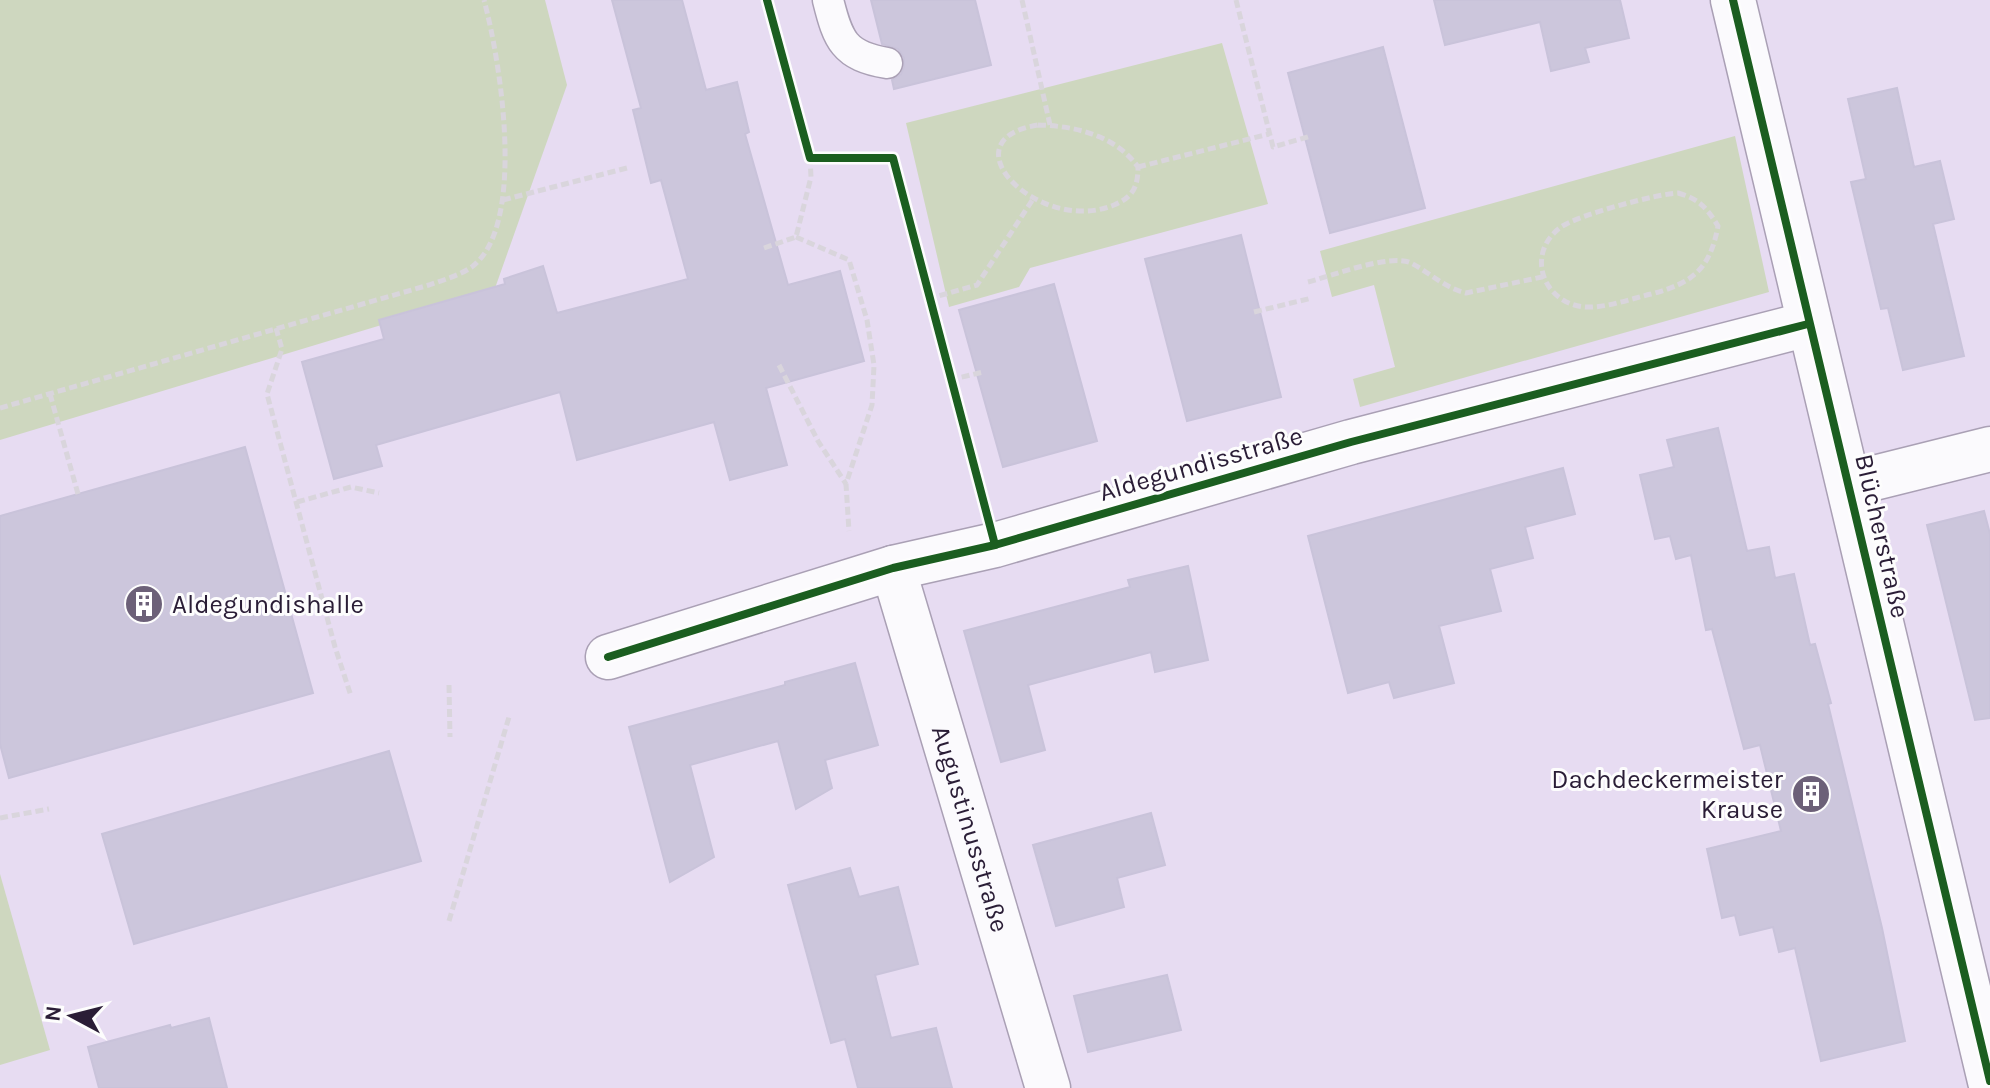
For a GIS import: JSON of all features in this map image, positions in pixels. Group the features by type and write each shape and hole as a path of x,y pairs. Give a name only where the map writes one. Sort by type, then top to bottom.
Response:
{"street":[{"name":"Blücherstraße","path":"1733,0 1990,1081"},
{"name":"Aldegundisstraße","path":"608,657 875,574 995,545 1351,442 1808,324"},
{"path":"1850,484 1990,449"},
{"name":"Augustinusstraße","path":"875,574 1048,1088"}],"lane":[{"path":"828,0 836,31 845,46 865,60 887,63"}],"path":[{"path":"0,408 429,285 475,265 492,240 503,200 505,152 495,48 484,0"},
{"path":"1022,0 1050,125"},
{"path":"1236,0 1273,147 1311,136"},
{"path":"1050,125 1096,135 1124,152 1138,167 1136,190 1130,197 1105,209 1085,212 1066,211 1033,199 1004,174 999,146 1016,130 1050,125"},
{"path":"1138,167 1269,134"},
{"path":"796,237 811,177 810,158"},
{"path":"503,200 627,168"},
{"path":"1678,193 1694,197 1707,207 1718,226 1714,248 1701,269 1687,282 1674,288 1610,304 1584,307 1558,296 1542,277 1545,247 1562,226 1654,197 1678,193"},
{"path":"928,299 977,285 1033,199"},
{"path":"764,248 796,237 849,260 867,320 874,365 872,405 846,484 849,538 875,574"},
{"path":"1308,282 1393,260 1409,262 1454,290 1466,293 1542,277"},
{"path":"1254,312 1312,298"},
{"path":"276,328 282,349 267,394 351,696"},
{"path":"779,365 818,441 846,484"},
{"path":"950,380 983,372"},
{"path":"50,394 78,494"},
{"path":"297,502 351,487 379,493"},
{"path":"449,685 450,737"},
{"path":"449,921 509,717"},
{"path":"0,818 49,809"}],"green space":[{"path":"0,0 545,0 567,85 494,291 0,440"},
{"path":"1222,43 1268,204 1030,268 1019,287 949,307 906,123"},
{"path":"1735,136 1769,292 1360,407 1353,379 1395,367 1374,285 1332,297 1320,251"},
{"path":"0,874 50,1050 0,1065"}],"building":[{"path":"612,0 682,0 706,90 737,82 749,132 745,134 788,285 840,271 864,361 766,388 787,465 730,480 714,422 577,460 560,392 376,445 382,466 334,479 302,362 384,339 379,320 505,284 504,279 543,266 557,313 688,279 661,180 651,183 633,110 641,108"},
{"path":"871,0 975,0 991,65 894,89 892,80 901,74 904,58 898,49 882,44"},
{"path":"1434,0 1620,0 1629,38 1585,48 1589,62 1551,71 1540,22 1445,45"},
{"path":"1383,47 1425,208 1330,233 1288,73"},
{"path":"1897,88 1914,167 1940,161 1954,219 1933,224 1964,356 1903,370 1888,308 1881,309 1851,182 1866,179 1848,99"},
{"path":"1241,235 1281,397 1187,421 1145,259"},
{"path":"1054,284 1097,441 1003,467 959,310"},
{"path":"1718,428 1747,551 1769,547 1775,578 1794,574 1810,645 1815,644 1831,703 1828,704 1882,928 1905,1041 1821,1061 1795,948 1779,952 1773,927 1740,935 1735,915 1722,918 1707,849 1781,831 1760,745 1744,749 1712,629 1706,630 1691,555 1676,559 1670,536 1655,539 1640,475 1674,467 1667,440"},
{"name":"Aldegundishalle","path":"245,447 313,693 9,778 0,744 0,516"},
{"path":"1563,468 1575,514 1525,527 1533,558 1490,569 1501,611 1439,626 1454,683 1394,698 1389,682 1348,693 1308,536"},
{"path":"1984,511 1990,534 1990,718 1975,720 1927,525"},
{"path":"1188,566 1208,660 1155,672 1151,652 1028,685 1045,750 1001,762 964,631 1130,587 1128,580"},
{"path":"855,663 878,745 825,760 832,788 796,809 778,741 690,765 714,857 670,882 629,727"},
{"path":"389,751 421,861 134,944 102,834"},
{"path":"1151,813 1165,865 1117,878 1124,907 1056,926 1033,845"},
{"path":"850,868 859,897 898,887 918,964 875,975 891,1038 936,1028 952,1088 858,1088 845,1039 831,1043 788,885"},
{"path":"1167,975 1181,1030 1088,1052 1074,996"},
{"path":"209,1018 227,1088 99,1088 88,1047"}],"cycle path":[{"path":"767,0 810,158 893,158 995,545"},
{"path":"1733,0 1990,1081"},
{"path":"608,657 893,568 995,545 1351,442 1808,324"}],"place":[{"name":"Aldegundishalle","path":"144,604"},
{"name":"Dachdeckermeister Krause","path":"1811,794"}]}
